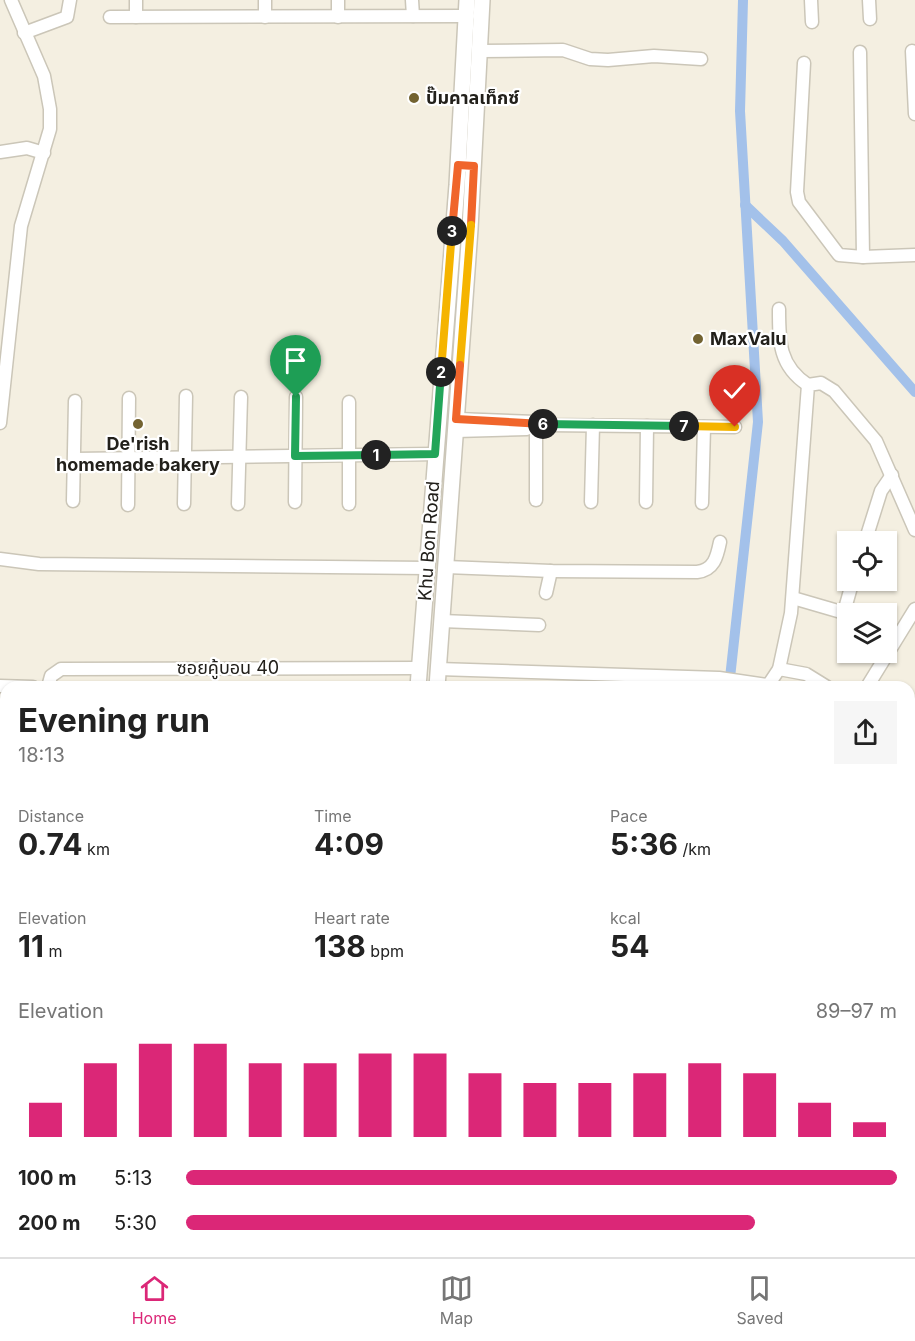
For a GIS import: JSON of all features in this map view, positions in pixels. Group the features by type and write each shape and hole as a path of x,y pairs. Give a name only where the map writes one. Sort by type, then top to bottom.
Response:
{"main road":[{"name":"Khu Bon Road","path":"419,681 458,165 468,16 467,0"},
{"name":"Khu Bon Road","path":"437,681 474,166 482,0"},
{"path":"458,165 474,166"}],"street":[{"path":"0,423 4,346 21,226 50,129 50,109 44,76 11,0"},
{"path":"24,33 67,17 70,0"},
{"path":"136,0 136,17"},
{"path":"265,17 266,0"},
{"path":"338,0 338,16"},
{"path":"412,0 412,16"},
{"path":"811,0 812,22"},
{"path":"869,0 870,19"},
{"path":"110,18 468,16"},
{"path":"481,51 563,50 590,58 608,60 654,56 701,59"},
{"path":"912,51 915,114"},
{"path":"860,52 863,257"},
{"path":"804,63 797,192 799,201 837,253 863,257 915,255"},
{"path":"0,152 27,148 44,153"},
{"path":"779,309 783,357 794,376 808,385 821,383 834,391 876,441 915,530"},
{"path":"771,681 779,669 793,598 808,385"},
{"path":"184,504 186,396"},
{"path":"238,504 242,397"},
{"path":"295,502 296,397"},
{"path":"128,505 129,398"},
{"path":"73,501 75,401"},
{"path":"349,402 349,504"},
{"path":"456,425 735,427"},
{"path":"536,500 539,425"},
{"path":"591,502 593,425"},
{"path":"646,502 647,426"},
{"path":"702,503 704,427"},
{"path":"75,459 435,454"},
{"path":"868,531 881,491 892,475"},
{"path":"446,567 551,571 705,571 714,562 720,542"},
{"path":"0,559 39,564 427,568"},
{"path":"546,593 551,571"},
{"path":"793,598 837,610"},
{"path":"897,633 915,609"},
{"path":"442,621 539,625"},
{"path":"870,681 879,663"},
{"name":"ซอยคู้บอน 40","path":"50,681 51,676 62,669 420,668"},
{"path":"438,669 719,678 745,681"},
{"path":"779,669 806,674 817,681"},
{"path":"0,773 0,786"}],"waterway":[{"path":"730,681 758,422 740,111 743,0"},
{"path":"745,205 783,241 915,392"}],"place":[{"name":"ปั๊มคาลเท็กซ์","path":"414,98"},
{"name":"MaxValu","path":"698,339"},
{"name":"De'rish homemade bakery","path":"138,424"}],"route":[{"path":"296,397 295,456 435,454 458,165 474,166 456,419 521,421 546,425 735,427"}]}
